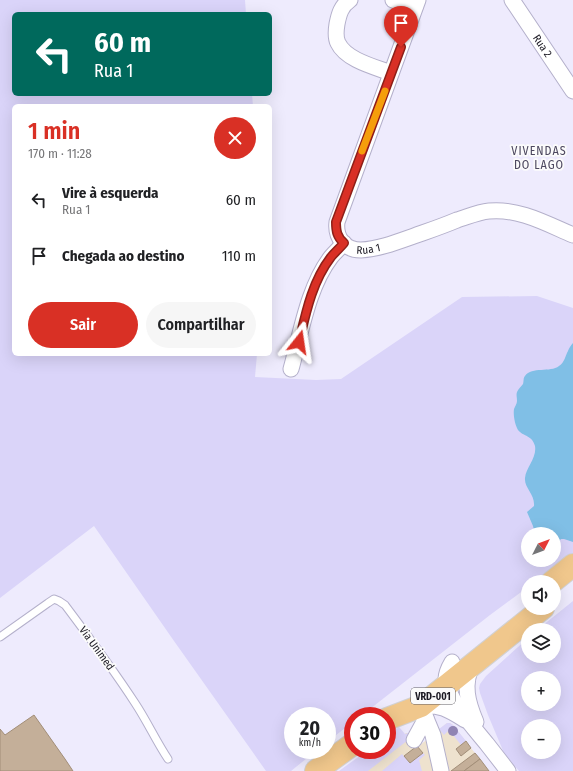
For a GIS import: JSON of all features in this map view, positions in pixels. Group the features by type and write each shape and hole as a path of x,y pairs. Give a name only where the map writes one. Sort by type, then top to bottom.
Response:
{"main road":[{"path":"561,575 573,565"},
{"path":"561,593 573,584"},
{"path":"396,710 414,692 462,663 521,608"},
{"name":"VRD-001","path":"396,717 423,712 447,684 462,663 533,615"},
{"path":"316,771 344,751"}],"street":[{"path":"350,0 344,4 338,16 336,31 337,42 346,53 365,64 391,73"},
{"path":"393,0 416,4"},
{"name":"Rua 2","path":"512,0 573,91"},
{"name":"Rua 1","path":"416,4 336,222 338,236 348,247 354,249 360,250 375,248 394,244 469,216 489,211 509,211 521,214 573,235"},
{"path":"292,369 310,298 315,285 329,260 344,243"},
{"path":"462,663 470,670 468,676 468,699 470,707 487,744"},
{"path":"447,684 454,700 469,722 508,771"},
{"path":"414,740 423,712 428,705 436,705 445,708 469,722"},
{"path":"423,712 433,735 441,771"}],"lane":[{"name":"Via Unimed","path":"0,637 54,599 59,600 65,605 136,704 168,759"}],"shaded area":[{"path":"0,0 245,0 246,12 12,12 12,96 252,96 253,104 12,104 12,356 257,356 255,377 316,380 341,379 462,297 537,296 573,308 573,554 561,563 561,527 521,527 521,567 555,567 544,575 521,575 521,592 372,707 344,707 344,729 336,735 336,707 284,707 284,759 306,759 291,771 266,771 94,526 0,598"},
{"path":"573,601 573,771 519,771 504,753 480,693 480,684 486,676 521,644 521,663 561,663 561,623 546,623 556,615 561,615 561,611"},
{"path":"447,723 450,723 489,771 356,771 374,759 396,759 396,742 406,733 408,733 419,746"},
{"path":"447,723 453,725 466,741 461,745 449,730 444,735 439,729"},
{"path":"399,727 405,734 408,733 412,737 396,749 396,729"},
{"path":"423,753 425,755 419,760 422,771 382,771 402,754 410,763"},
{"path":"356,759 384,759 368,771 339,771"}],"water":[{"path":"573,343 573,542 561,539 561,527 533,527 527,512 534,506 534,502 526,485 525,478 534,455 535,446 534,442 530,438 518,430 514,417 517,392 523,384 525,376 532,371 551,369 559,366 564,361"}],"building":[{"path":"34,715 73,771 0,771 0,729 5,735"},
{"path":"466,741 471,748 461,756 456,749"},
{"path":"417,746 423,753 410,763 404,756"},
{"path":"475,753 480,759 464,771 451,771"},
{"path":"480,759 489,771 464,771"}],"slow traffic":[{"path":"362,151 385,91"}],"district":[{"name":"VIVENDAS DO LAGO","path":"539,158"}],"route":[{"path":"299,342 310,298 315,285 326,264 344,243 338,236 336,222 401,47"}]}
